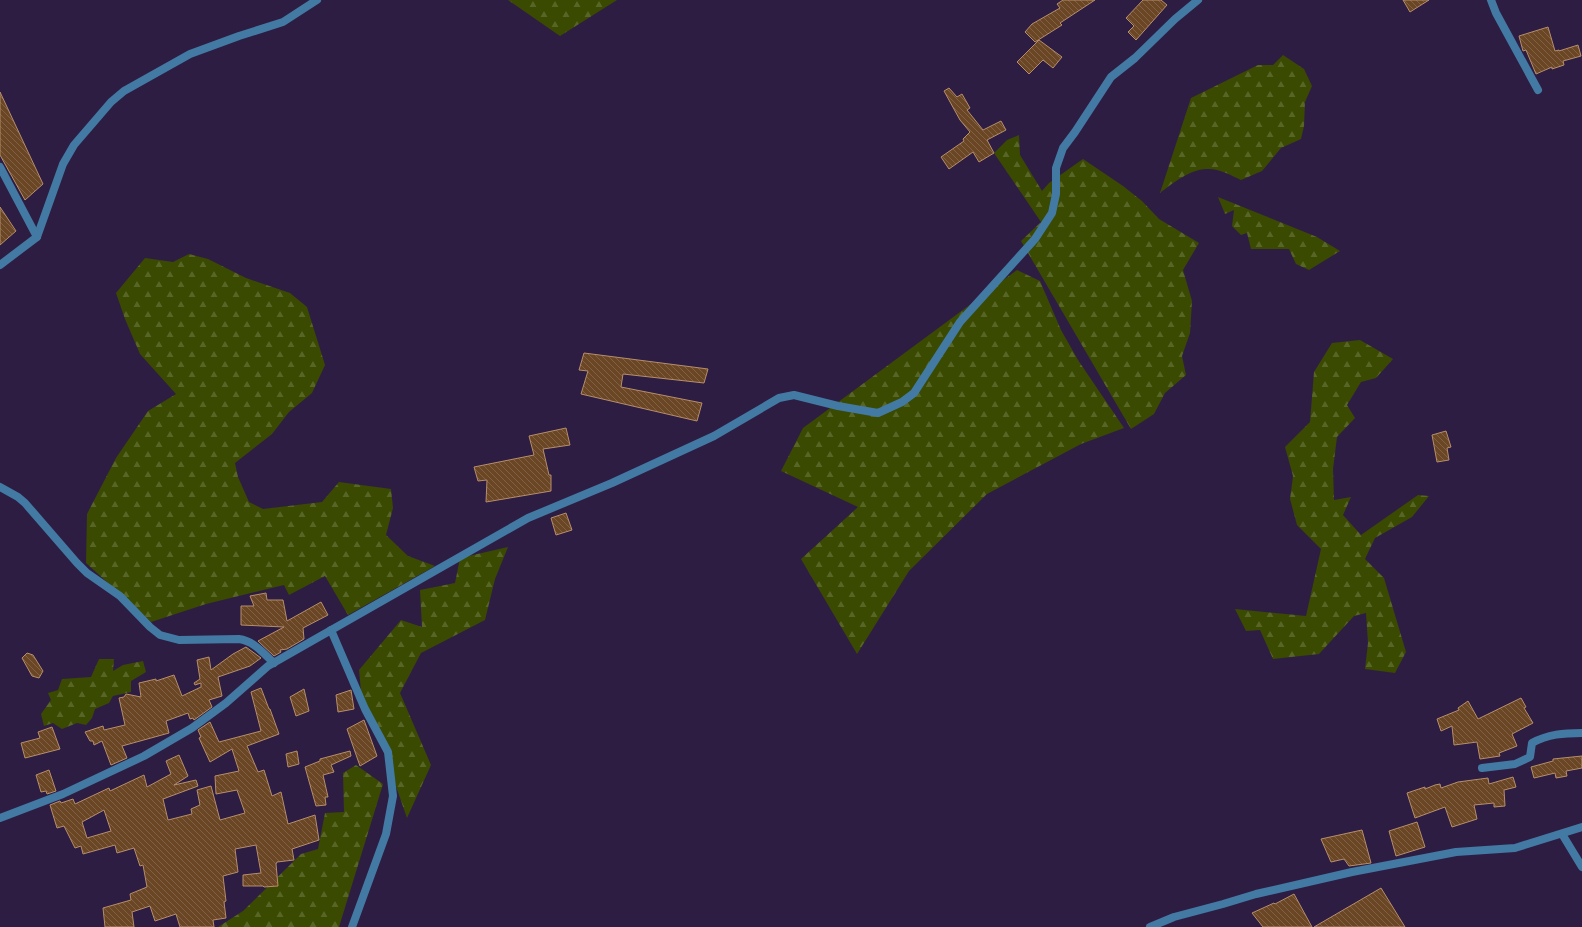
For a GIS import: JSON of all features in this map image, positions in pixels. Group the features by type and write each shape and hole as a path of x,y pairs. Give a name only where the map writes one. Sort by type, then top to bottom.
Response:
{"street":[{"path":"0,265 37,237 63,164 74,145 111,102 124,91 190,54 239,36 284,22 317,0"},
{"path":"0,818 63,794 144,756 192,728 226,702 268,666 528,518 612,483 714,436 779,398 794,395 838,406 878,413 902,402 914,393 960,322 1030,245 1052,213 1056,194 1056,168 1063,148 1111,77 1135,58 1175,19 1198,0"},
{"path":"1491,0 1496,13 1538,90"},
{"path":"0,167 37,237"},
{"path":"0,487 18,497 25,503 80,566 120,596 150,627 160,635 179,640 239,638 252,643 274,663"},
{"path":"331,630 365,709 388,752 393,796 386,834 352,927"},
{"path":"1482,768 1518,763 1530,757 1532,743 1553,734 1582,733"},
{"path":"1150,927 1174,917 1256,894 1352,872 1456,852 1515,848 1582,827"},
{"path":"1562,834 1582,866"}],"green space":[{"path":"508,0 617,0 560,36"},
{"path":"1283,55 1304,69 1312,86 1305,102 1304,126 1301,139 1281,148 1262,171 1241,180 1220,171 1211,169 1200,170 1188,174 1160,193 1191,98 1258,65 1273,65"},
{"path":"1019,135 1020,155 1042,191 1049,183 1083,159 1123,186 1142,201 1159,219 1199,243 1183,270 1192,301 1190,333 1182,356 1186,375 1165,393 1154,414 1131,429 1021,241 1041,222 994,153 1007,140"},
{"path":"1218,197 1317,237 1340,251 1309,270 1296,264 1289,249 1251,249 1247,233 1241,235 1232,226 1234,210 1225,214"},
{"path":"189,254 208,259 246,278 290,293 307,307 325,365 312,393 289,412 272,434 235,463 238,477 249,502 263,509 322,502 339,482 391,489 393,508 386,535 408,556 435,566 348,615 325,576 289,595 284,585 206,604 151,622 86,563 87,514 116,458 148,411 176,394 140,354 116,293 145,258 173,262"},
{"path":"1017,270 1040,281 1061,330 1078,360 1124,428 1081,444 987,494 909,571 857,654 801,559 858,507 781,471 803,428"},
{"path":"1360,340 1393,359 1376,378 1361,382 1347,405 1355,418 1337,437 1333,469 1334,500 1351,497 1343,515 1361,535 1418,495 1429,496 1412,517 1375,538 1365,559 1384,578 1406,652 1395,673 1365,669 1368,643 1366,613 1354,616 1319,654 1273,659 1260,630 1246,631 1235,609 1306,616 1321,549 1297,525 1290,499 1293,476 1285,447 1310,422 1314,372 1332,343"},
{"path":"508,547 495,579 485,620 421,653 400,693 431,765 407,818 377,732 362,701 359,670 401,620 422,627 420,590 455,583 460,558"},
{"path":"99,659 114,659 113,671 123,665 143,661 146,672 131,681 131,692 113,696 109,703 95,709 92,718 86,725 77,723 62,729 53,723 44,726 41,714 51,700 48,693 58,690 62,679 91,677"},
{"path":"356,765 383,784 339,927 218,927 243,911 301,854 318,849 325,813 344,812 343,773"}],"building":[{"path":"1063,0 1095,0 1060,23 1062,25 1035,42 1025,32 1032,24 1060,8 1057,4"},
{"path":"1143,0 1161,0 1167,5 1136,40 1128,32 1134,26 1126,18"},
{"path":"1403,0 1429,0 1410,12"},
{"path":"1548,27 1555,51 1578,45 1581,56 1563,61 1564,65 1552,69 1552,67 1536,74 1526,50 1523,51 1519,36"},
{"path":"1039,40 1062,57 1053,68 1043,60 1029,74 1017,62"},
{"path":"949,88 957,97 962,94 970,108 967,110 983,130 1001,121 1006,130 987,140 994,153 979,162 973,152 949,169 941,157 964,141 963,139 970,132 960,120 944,91"},
{"path":"0,92 43,184 25,200 0,155"},
{"path":"0,207 16,231 0,245"},
{"path":"584,353 708,369 704,383 623,374 621,387 702,403 697,421 581,394 588,371 579,370"},
{"path":"566,428 570,445 543,449 549,475 551,475 551,491 486,502 487,480 478,481 474,467 534,455 529,436"},
{"path":"1446,431 1451,447 1447,448 1449,460 1437,462 1432,435"},
{"path":"566,513 572,530 556,535 551,518"},
{"path":"266,593 267,600 283,600 287,621 321,602 328,615 303,628 304,639 287,649 280,650 281,652 274,656 258,641 284,627 241,625 241,606 254,606 250,596"},
{"path":"246,647 261,658 250,666 218,677 222,696 209,700 212,707 194,720 193,718 190,719 188,713 166,721 169,733 122,746 127,758 111,765 102,741 94,745 93,741 90,741 85,732 103,726 104,730 125,725 119,698 124,697 126,694 141,697 139,683 156,679 156,681 174,675 182,696 201,687 201,683 195,685 194,683 200,679 197,660 209,657 211,670 233,654"},
{"path":"27,653 33,655 43,671 39,678 32,676 22,658"},
{"path":"261,688 279,734 247,746 258,772 264,770 272,796 281,792 288,824 315,815 319,840 292,849 294,860 277,862 278,886 243,886 243,875 261,873 256,845 235,849 238,872 223,876 226,901 224,902 226,918 213,920 214,927 180,927 176,914 155,921 150,906 132,912 134,927 105,927 103,908 131,900 130,894 147,887 143,865 140,866 134,848 117,853 115,845 83,854 81,846 75,848 64,826 57,828 50,805 60,801 61,803 73,799 75,804 109,788 110,791 144,775 147,787 171,774 166,761 179,755 188,776 174,785 196,780 198,786 163,799 168,820 192,814 191,809 200,805 197,790 211,786 220,820 245,813 237,790 216,794 215,776 239,771 232,749 210,762 199,738 201,737 198,730 210,722 219,742 261,731 251,692","holes":["104,810 111,831 87,838 82,822"]},
{"path":"304,689 309,711 296,716 290,697"},
{"path":"351,690 354,709 338,712 336,695"},
{"path":"1521,698 1526,707 1524,708 1533,723 1512,734 1517,746 1499,753 1500,756 1480,759 1477,742 1454,745 1452,726 1441,731 1437,719 1459,710 1458,708 1468,701 1478,719"},
{"path":"364,720 377,756 360,766 347,729"},
{"path":"52,727 60,749 25,758 21,743 40,738 38,732"},
{"path":"297,751 299,764 288,767 286,754"},
{"path":"350,751 351,756 331,765 334,772 323,775 328,797 325,797 326,805 316,806 305,767 320,761 320,759"},
{"path":"1582,756 1582,768 1566,771 1567,776 1556,778 1555,773 1534,778 1531,767 1553,761 1553,759"},
{"path":"49,770 56,791 47,794 46,791 41,792 36,775"},
{"path":"1513,777 1516,787 1504,790 1505,806 1494,807 1494,803 1474,805 1477,819 1452,827 1445,807 1415,818 1407,793 1440,784 1441,788 1458,782 1488,778 1489,784"},
{"path":"1417,822 1425,847 1396,856 1389,831"},
{"path":"1362,830 1371,863 1349,866 1344,859 1331,862 1321,839"},
{"path":"1381,888 1405,927 1314,927"},
{"path":"1294,894 1312,927 1263,927 1252,913 1274,903 1275,904"}]}
